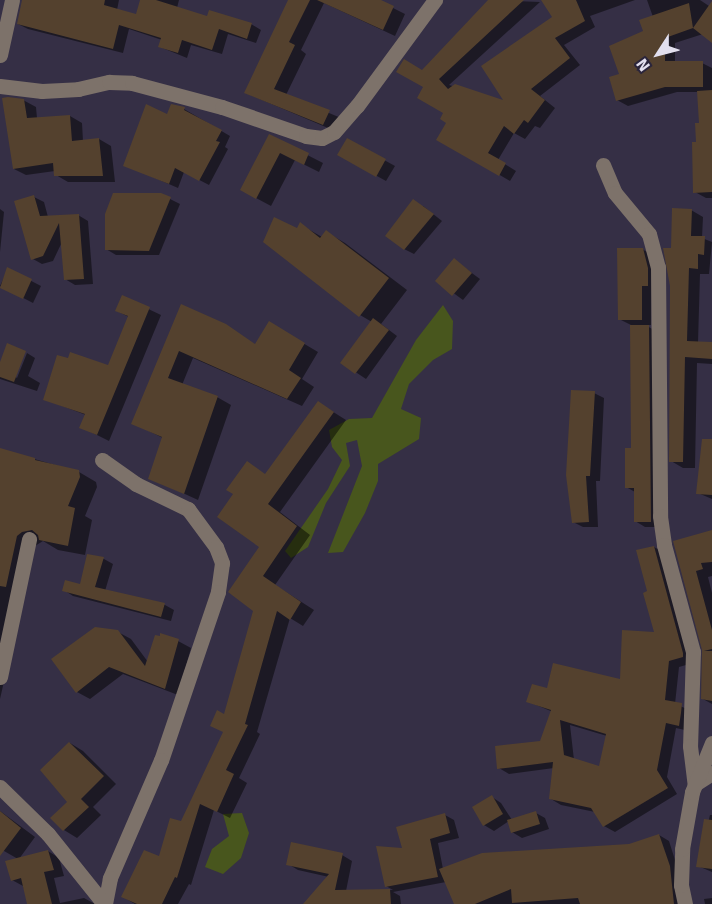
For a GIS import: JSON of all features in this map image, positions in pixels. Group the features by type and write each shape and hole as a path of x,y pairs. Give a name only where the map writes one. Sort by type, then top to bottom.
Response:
{"street":[{"path":"0,56 12,0"},
{"path":"0,86 42,91 78,89 108,82 132,83 222,107 306,136 322,138 333,132 357,106 435,0"},
{"path":"603,165 615,193 649,234 658,267 660,516 664,545 693,651 690,746 695,784"},
{"path":"102,460 136,484 188,509 216,547 222,563 218,592 160,760 110,878 104,904"},
{"path":"0,677 29,540"},
{"path":"685,904 681,885 682,849 695,784 712,743"},
{"path":"695,784 712,773"},
{"path":"0,787 48,834 104,904"}],"green space":[{"path":"443,305 453,321 452,349 433,360 409,384 401,409 421,418 419,439 378,464 378,481 365,513 343,552 328,553 362,466 357,440 346,443 350,466 326,503 308,547 291,558 285,551 328,489 342,460 332,447 329,430 349,419 372,418 416,340"},
{"path":"242,813 249,833 241,858 223,874 205,867 212,849 229,836 223,814"}],"building":[{"path":"22,0 105,0 104,5 136,14 140,0 156,0 207,16 209,10 252,23 247,39 219,29 212,50 182,40 178,53 158,47 161,38 119,25 113,49 17,24"},
{"path":"288,0 310,0 289,42 295,45 274,89 330,110 323,125 244,93"},
{"path":"317,0 381,0 394,6 383,30"},
{"path":"488,0 524,0 439,79 448,89 455,84 503,100 481,66 552,17 541,0 576,0 585,21 555,38 570,58 531,89 545,100 528,123 524,120 514,134 504,126 488,153 506,163 499,176 436,140 446,123 440,119 443,113 417,98 423,87 396,72 404,59 422,70"},
{"path":"712,1 712,43 693,28"},
{"path":"689,3 693,28 665,38 665,61 703,61 703,87 665,87 616,101 609,77 619,74 609,46 643,31 639,20"},
{"path":"712,90 712,192 693,193 692,142 696,142 695,123 699,123 697,91"},
{"path":"2,98 24,99 27,118 70,115 72,141 99,138 103,176 54,176 53,163 13,169"},
{"path":"146,104 167,114 171,104 185,107 184,110 222,130 216,141 220,142 199,181 175,168 169,184 123,166"},
{"path":"269,134 309,153 304,165 280,153 256,199 240,190"},
{"path":"347,138 386,159 376,177 337,155"},
{"path":"113,193 161,193 171,197 149,251 105,250 105,214"},
{"path":"34,195 40,216 79,214 84,279 64,280 59,223 43,256 31,260 14,201"},
{"path":"413,199 434,214 404,250 385,236"},
{"path":"672,208 692,209 691,236 705,236 704,255 698,254 698,269 689,268 687,341 712,342 712,359 685,357 683,462 669,462 670,286 663,248 671,248"},
{"path":"274,217 297,228 300,222 320,238 326,230 389,278 359,317 263,242"},
{"path":"617,248 643,248 648,268 648,286 642,286 642,320 618,320"},
{"path":"454,258 472,273 452,296 435,281"},
{"path":"7,267 32,279 23,299 0,288"},
{"path":"122,295 150,307 97,435 79,428 85,414 43,400 57,355 68,358 70,352 108,365 128,316 115,311"},
{"path":"181,304 226,324 255,344 269,321 305,343 289,370 301,378 287,399 179,351 168,378 218,396 184,494 148,479 162,437 131,424"},
{"path":"373,318 389,330 355,374 340,363"},
{"path":"630,325 649,325 651,522 634,522 634,488 625,488 625,448 631,448"},
{"path":"7,343 26,351 14,382 0,377 0,362"},
{"path":"571,390 595,391 590,476 586,476 589,522 572,523 566,475"},
{"path":"318,401 334,412 268,504 297,526 263,576 301,602 290,620 277,611 245,724 248,725 226,770 234,774 217,812 200,804 177,878 175,877 162,904 137,904 121,897 144,850 159,856 170,818 181,821 223,732 210,726 217,710 224,714 253,611 228,592 259,547 217,517 233,494 226,490 247,461 265,474"},
{"path":"702,439 712,439 712,495 696,494"},
{"path":"0,448 35,458 35,460 79,470 80,477 68,506 75,508 68,546 39,540 38,535 32,530 22,532 17,536 6,587 0,586"},
{"path":"712,530 712,562 701,563 703,569 696,571 712,630 712,649 704,651 712,651 712,701 701,699 702,650 673,541"},
{"path":"654,546 683,653 683,657 669,661 665,700 682,703 681,713 679,726 666,723 657,770 668,788 603,827 591,808 549,799 553,762 497,769 495,746 540,741 551,710 526,702 532,684 547,688 553,663 620,679 622,630 654,632 643,593 647,591 636,550","holes":["560,720 606,734 599,766 564,755"]},
{"path":"87,554 104,557 95,587 165,603 161,617 62,591 65,580 80,584"},
{"path":"95,627 118,630 145,666 155,635 160,636 160,633 179,639 165,689 109,667 76,693 51,659"},
{"path":"69,742 104,776 81,799 89,807 63,831 50,818 67,802 40,770"},
{"path":"492,795 503,814 483,826 472,807"},
{"path":"0,811 21,828 0,856"},
{"path":"536,811 540,824 511,833 507,820"},
{"path":"445,813 450,833 430,839 438,877 385,887 376,846 402,848 396,827"},
{"path":"704,819 712,820 712,869 696,867"},
{"path":"659,834 670,866 674,904 580,904 578,898 512,903 511,889 475,904 454,904 439,869 482,853 629,844"},
{"path":"291,842 343,853 335,890 390,889 391,904 303,904 329,874 286,865"},
{"path":"48,850 54,870 44,872 52,904 27,904 21,878 11,881 5,861"}]}
